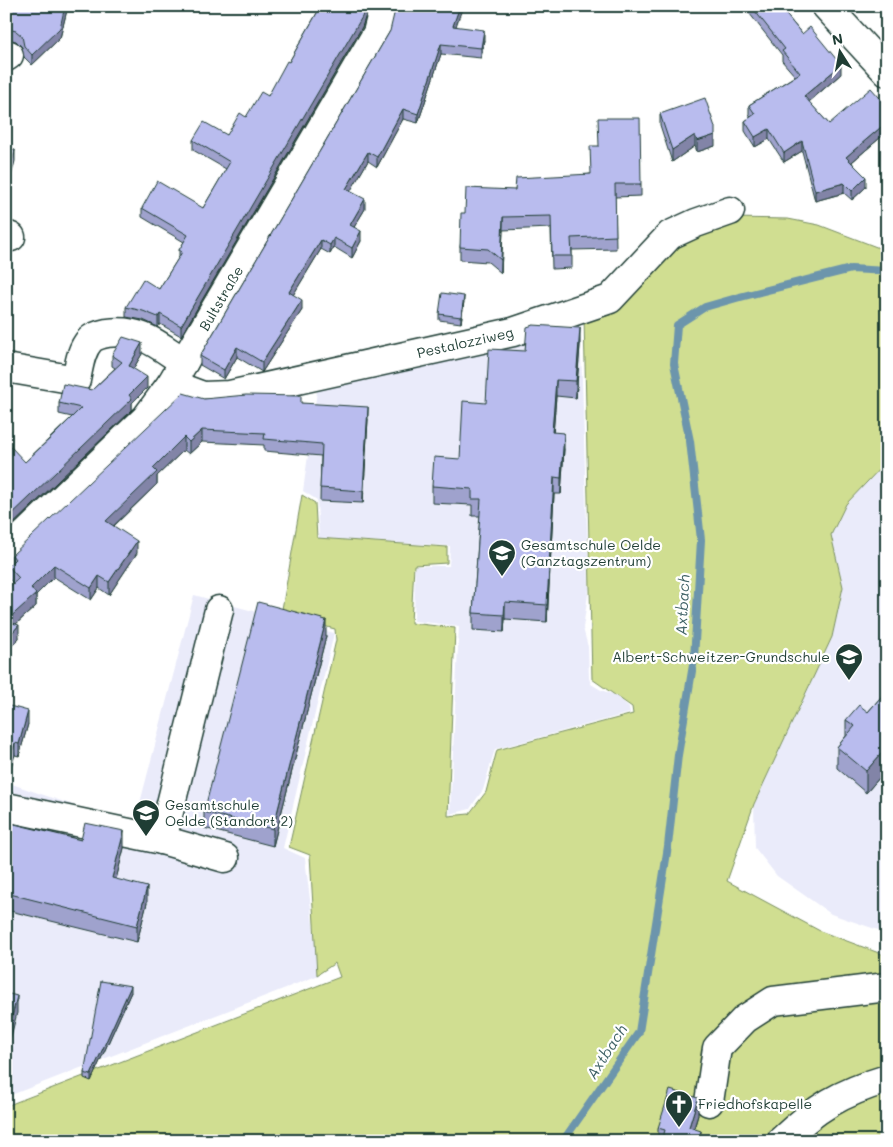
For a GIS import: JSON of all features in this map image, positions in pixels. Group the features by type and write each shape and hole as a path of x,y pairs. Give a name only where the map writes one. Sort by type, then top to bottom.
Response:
{"street":[{"name":"Bultstraße","path":"6,553 146,418 178,373 377,33 384,6"},
{"path":"826,6 887,72"},
{"name":"Pestalozziweg","path":"6,368 76,380 83,351 91,339 101,334 122,331 141,335 203,396 230,395 514,332 610,299 670,235 730,211"},
{"path":"162,840 219,610"},
{"path":"6,807 162,840 225,858"},
{"path":"708,1102 717,1048 745,1019 773,1001 887,987"},
{"path":"781,1141 830,1100 854,1089 887,1079"}],"shaded area":[{"name":"Gesamtschule Oelde (Ganztagszentrum)","path":"580,322 589,588 583,628 588,647 589,678 591,684 615,695 629,707 630,713 495,749 483,790 470,809 450,814 459,626 414,621 415,566 449,566 450,546 319,538 317,500 303,491 318,384"},
{"name":"Albert-Schweitzer-Grundschule","path":"887,461 887,933 831,914 777,876 755,848 754,805 832,637 843,587 831,535 846,504"},
{"name":"Gesamtschule Oelde (Standort 2)","path":"194,595 334,633 283,848 305,858 319,975 6,1097 6,782 134,826"}],"green space":[{"path":"733,218 788,219 819,225 887,251 887,435 883,438 887,442 887,461 846,504 831,535 843,587 832,637 754,804 727,881 820,931 887,956 887,1141 6,1141 6,1106 340,977 335,963 317,975 310,855 289,847 336,640 335,629 281,615 302,495 315,503 317,538 447,547 447,563 414,565 411,623 455,628 448,816 469,814 486,792 497,750 633,714 632,707 592,679 584,317 672,243"}],"building":[{"path":"6,6 65,6 60,28 32,55 24,46 22,36 6,27"},
{"path":"321,6 366,6 362,17 181,326 160,314 158,317 126,307 143,279 159,289 182,252 179,250 188,235 142,208 157,181 203,208 230,162 193,140 204,122 227,135 240,113 246,117 261,92 268,96"},
{"path":"396,6 460,6 453,26 484,30 481,48 441,44 418,114 403,109 377,157 368,152 346,189 365,199 350,225 361,231 352,248 334,238 330,245 321,240 289,292 302,300 262,362 237,347 224,370 200,356 390,31"},
{"path":"751,6 779,6 802,34 810,27 841,65 804,96 829,124 871,88 887,106 887,122 846,157 866,177 852,191 844,183 815,191 802,141 784,153 769,129 755,137 745,121 755,114 749,105 800,73 782,51 785,49"},
{"path":"705,98 715,127 715,135 697,141 695,135 672,150 660,114"},
{"path":"598,118 640,118 641,184 615,184 616,236 571,238 572,256 552,256 551,216 503,217 501,260 488,249 460,247 461,213 465,213 466,188 515,190 516,178 591,174 590,146 599,146"},
{"path":"6,147 15,150 6,185"},
{"path":"442,293 464,296 461,317 439,314"},
{"path":"533,325 580,328 576,381 556,380 552,432 564,433 561,478 554,477 547,605 505,602 504,615 473,613 481,499 472,499 472,489 432,486 434,457 460,459 463,401 486,403 489,349 525,351 527,327"},
{"path":"123,337 142,343 129,366 147,377 129,395 132,399 6,520 6,452 11,447 25,462 54,435 81,408 59,403 63,384 92,390 122,362 112,355"},
{"path":"183,393 204,399 246,395 301,396 301,403 368,407 363,491 320,488 322,444 264,439 265,433 202,430 189,442 184,437 153,468 157,472 106,521 137,541 109,582 99,576 91,588 54,565 31,588 36,594 6,621 6,590 19,578 8,566 15,559 12,555"},
{"path":"258,602 326,620 273,829 204,812"},
{"path":"6,621 19,625 6,640"},
{"path":"887,690 887,747 866,771 837,747 855,726 846,720 859,705 868,712"},
{"path":"6,705 28,711 19,744 15,743 6,769"},
{"path":"6,822 81,840 85,823 124,831 112,878 147,887 137,926 6,893"},
{"path":"101,981 131,986 91,1075 84,1073"},
{"path":"6,993 17,996 6,1040"},
{"path":"670,1090 698,1098 689,1127 701,1131 698,1141 662,1141 665,1130 658,1128"}],"waterway":[{"name":"Axtbach","path":"563,1141 639,1032 668,846 678,755 694,659 701,540 690,441 674,364 677,325 705,307 740,297 851,269 887,271"}],"place":[{"name":"Gesamtschule Oelde (Ganztagszentrum)","path":"502,577"},
{"name":"Albert-Schweitzer-Grundschule","path":"849,681"},
{"name":"Gesamtschule Oelde (Standort 2)","path":"146,837"},
{"name":"Friedhofskapelle","path":"679,1128"}]}
